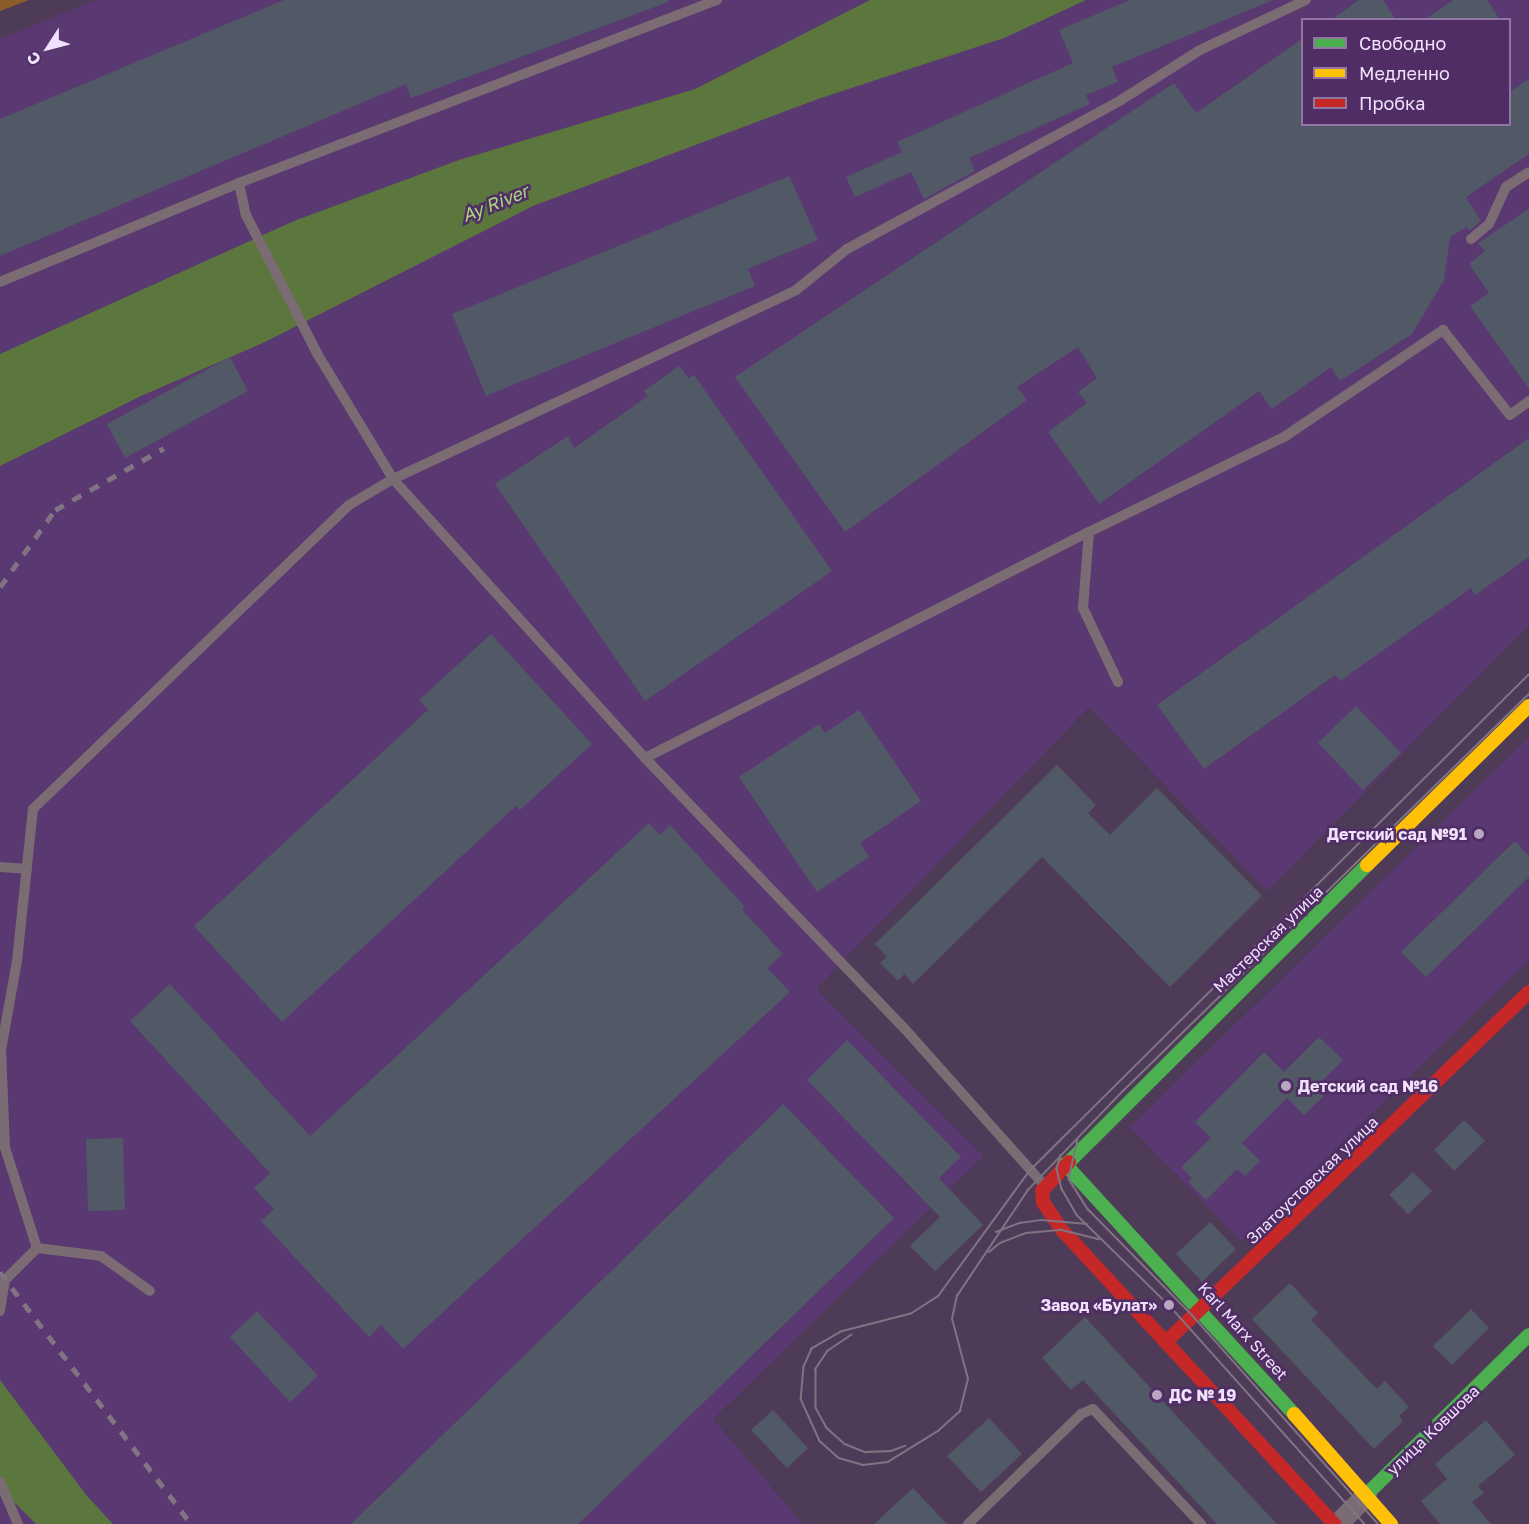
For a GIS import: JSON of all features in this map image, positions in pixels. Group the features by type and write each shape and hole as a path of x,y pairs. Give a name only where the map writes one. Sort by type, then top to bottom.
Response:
{"main road":[{"name":"Мастерская улица","path":"1044,1185 1529,706"},
{"name":"Златоустовская улица","path":"1167,1341 1529,992"},
{"name":"Karl Marx Street","path":"1065,1164 1201,1308 1391,1524"},
{"path":"1044,1185 1043,1202 1062,1230 1335,1524"},
{"name":"улица Ковшова","path":"1366,1495 1529,1335"}],"street":[{"name":"улица Ковшова","path":"1335,1524 1366,1495"}],"lane":[{"path":"0,282 239,183 717,0"},
{"path":"38,1248 5,1148 1,1050 17,961 33,809 348,505 393,479 796,290 847,249 1121,100 1200,50 1306,0"},
{"path":"1471,239 1488,224 1506,187 1529,172"},
{"path":"239,183 246,215 318,355 393,479 645,758 904,1028 1044,1185"},
{"path":"645,758 1089,532 1284,436 1443,330 1510,415 1529,401"},
{"path":"1089,532 1083,608 1118,682"},
{"path":"0,867 27,869"},
{"path":"38,1248 100,1256 150,1290"},
{"path":"0,1311 5,1280 38,1248"},
{"path":"968,1524 1081,1414 1094,1409 1201,1524"},
{"path":"0,1482 0,1489 18,1524"}],"shaded area":[{"path":"0,0 29,0 0,11"},
{"path":"96,0 1529,0 1529,625 1267,891 1089,707 816,989 984,1156 713,1419 803,1524 0,1524 0,39"},
{"path":"1529,737 1529,960 1241,1241 1130,1127"}],"water":[{"name":"Ay River","path":"870,0 1086,0 1004,38 818,99 533,206 265,342 141,396 0,466 0,354 294,221 459,160 695,89"},
{"path":"0,1380 87,1496 113,1524 36,1524 0,1488"}],"building":[{"path":"284,0 668,0 668,2 411,98 406,84 0,256 0,119"},
{"path":"1130,0 1273,0 1112,67 1118,82 1086,95 1090,104 969,158 975,171 924,199 911,172 855,197 846,177 902,152 897,142 1073,63 1059,30"},
{"path":"1359,0 1383,0 1395,18 1334,18"},
{"path":"1453,0 1487,0 1499,18 1427,18"},
{"path":"1301,40 1301,126 1511,126 1511,91 1529,79 1529,154 1466,197 1481,221 1469,231 1467,227 1450,237 1444,280 1412,334 1340,381 1331,367 1272,409 1259,391 1099,504 1048,432 1087,403 1078,392 1097,378 1078,347 1017,387 1027,400 845,532 735,377 1174,83 1196,113"},
{"path":"789,176 818,240 748,269 755,286 486,396 452,314"},
{"path":"1529,209 1529,389 1470,306 1489,293 1469,264 1485,251 1478,243"},
{"path":"230,357 248,391 125,458 107,424"},
{"path":"679,366 689,378 694,375 832,571 645,701 495,484 568,436 574,448 648,396 644,391"},
{"path":"1529,438 1529,557 1475,595 1471,588 1340,681 1335,675 1204,769 1157,705"},
{"path":"491,634 592,744 520,810 516,806 282,1022 194,926 428,710 419,700"},
{"path":"1356,706 1401,753 1363,790 1318,743"},
{"path":"859,710 921,801 860,843 869,857 817,892 739,777 819,724 825,733"},
{"path":"1057,765 1096,805 1088,813 1110,835 1157,788 1262,896 1170,987 1042,857 913,984 904,974 898,981 880,963 887,957 875,944"},
{"path":"649,823 660,835 670,825 745,907 742,910 783,954 767,968 790,992 403,1349 381,1325 369,1337 261,1221 274,1209 254,1188 270,1173 130,1021 170,984 310,1136"},
{"path":"1515,841 1529,856 1529,877 1426,977 1401,952"},
{"path":"1319,1037 1343,1060 1315,1088 1324,1096 1304,1115 1287,1098 1242,1143 1260,1161 1245,1176 1237,1169 1206,1200 1188,1182 1192,1178 1181,1167 1211,1138 1195,1122 1264,1052 1284,1072"},
{"path":"847,1040 961,1157 939,1178 983,1225 935,1271 910,1246 940,1217 807,1080"},
{"path":"783,1104 894,1218 578,1524 351,1524"},
{"path":"1464,1120 1485,1141 1454,1171 1434,1150"},
{"path":"123,1138 125,1210 88,1211 86,1139"},
{"path":"1413,1172 1432,1191 1408,1214 1389,1195"},
{"path":"1210,1222 1236,1249 1202,1282 1176,1254"},
{"path":"1290,1283 1318,1313 1311,1320 1377,1389 1385,1381 1409,1407 1399,1416 1403,1421 1374,1449 1252,1319"},
{"path":"1471,1309 1489,1328 1452,1365 1433,1346"},
{"path":"257,1311 318,1376 290,1402 230,1337"},
{"path":"1085,1317 1277,1524 1217,1524 1083,1380 1071,1390 1042,1358"},
{"path":"773,1410 808,1448 787,1468 751,1430"},
{"path":"989,1418 1022,1454 981,1492 947,1456"},
{"path":"1486,1420 1515,1455 1478,1486 1484,1493 1472,1502 1491,1524 1440,1524 1421,1501 1447,1479 1435,1464"},
{"path":"913,1488 947,1524 874,1524"}],"tram line":[{"path":"1529,675 1030,1171 939,1296 911,1314 841,1332 812,1349 804,1367 801,1399 820,1441 839,1458 863,1465 888,1462 938,1431 960,1411 968,1379 952,1319 957,1296 1028,1190 1123,1091 1529,694"},
{"path":"1078,1140 1069,1179 1088,1209 1193,1316 1378,1524"},
{"path":"1061,1155 1057,1169 1062,1189 1077,1215 1169,1305 1365,1524"},
{"path":"996,1232 1020,1223 1042,1220 1087,1224"},
{"path":"989,1252 1000,1243 1026,1233 1062,1230 1099,1239"},
{"path":"852,1335 828,1351 816,1369 816,1408 827,1428 845,1444 865,1452 891,1451 905,1446"}],"railway":[{"path":"0,587 55,510 164,448"},
{"path":"0,1272 191,1524"}],"traffic: fast":[{"path":"1069,1162 1367,865"},
{"path":"1065,1164 1294,1414"},
{"path":"1366,1495 1529,1335"}],"traffic: slow":[{"path":"1367,865 1529,706"},
{"path":"1294,1414 1391,1524"}],"traffic: jam":[{"path":"1167,1341 1529,992"},
{"path":"1069,1162 1042,1191 1043,1202 1062,1230 1334,1524"}],"place":[{"name":"Детский сад №91","path":"1479,834"},
{"name":"Детский сад №16","path":"1286,1086"},
{"name":"Завод «Булат»","path":"1169,1305"},
{"name":"ДС № 19","path":"1157,1395"}]}
